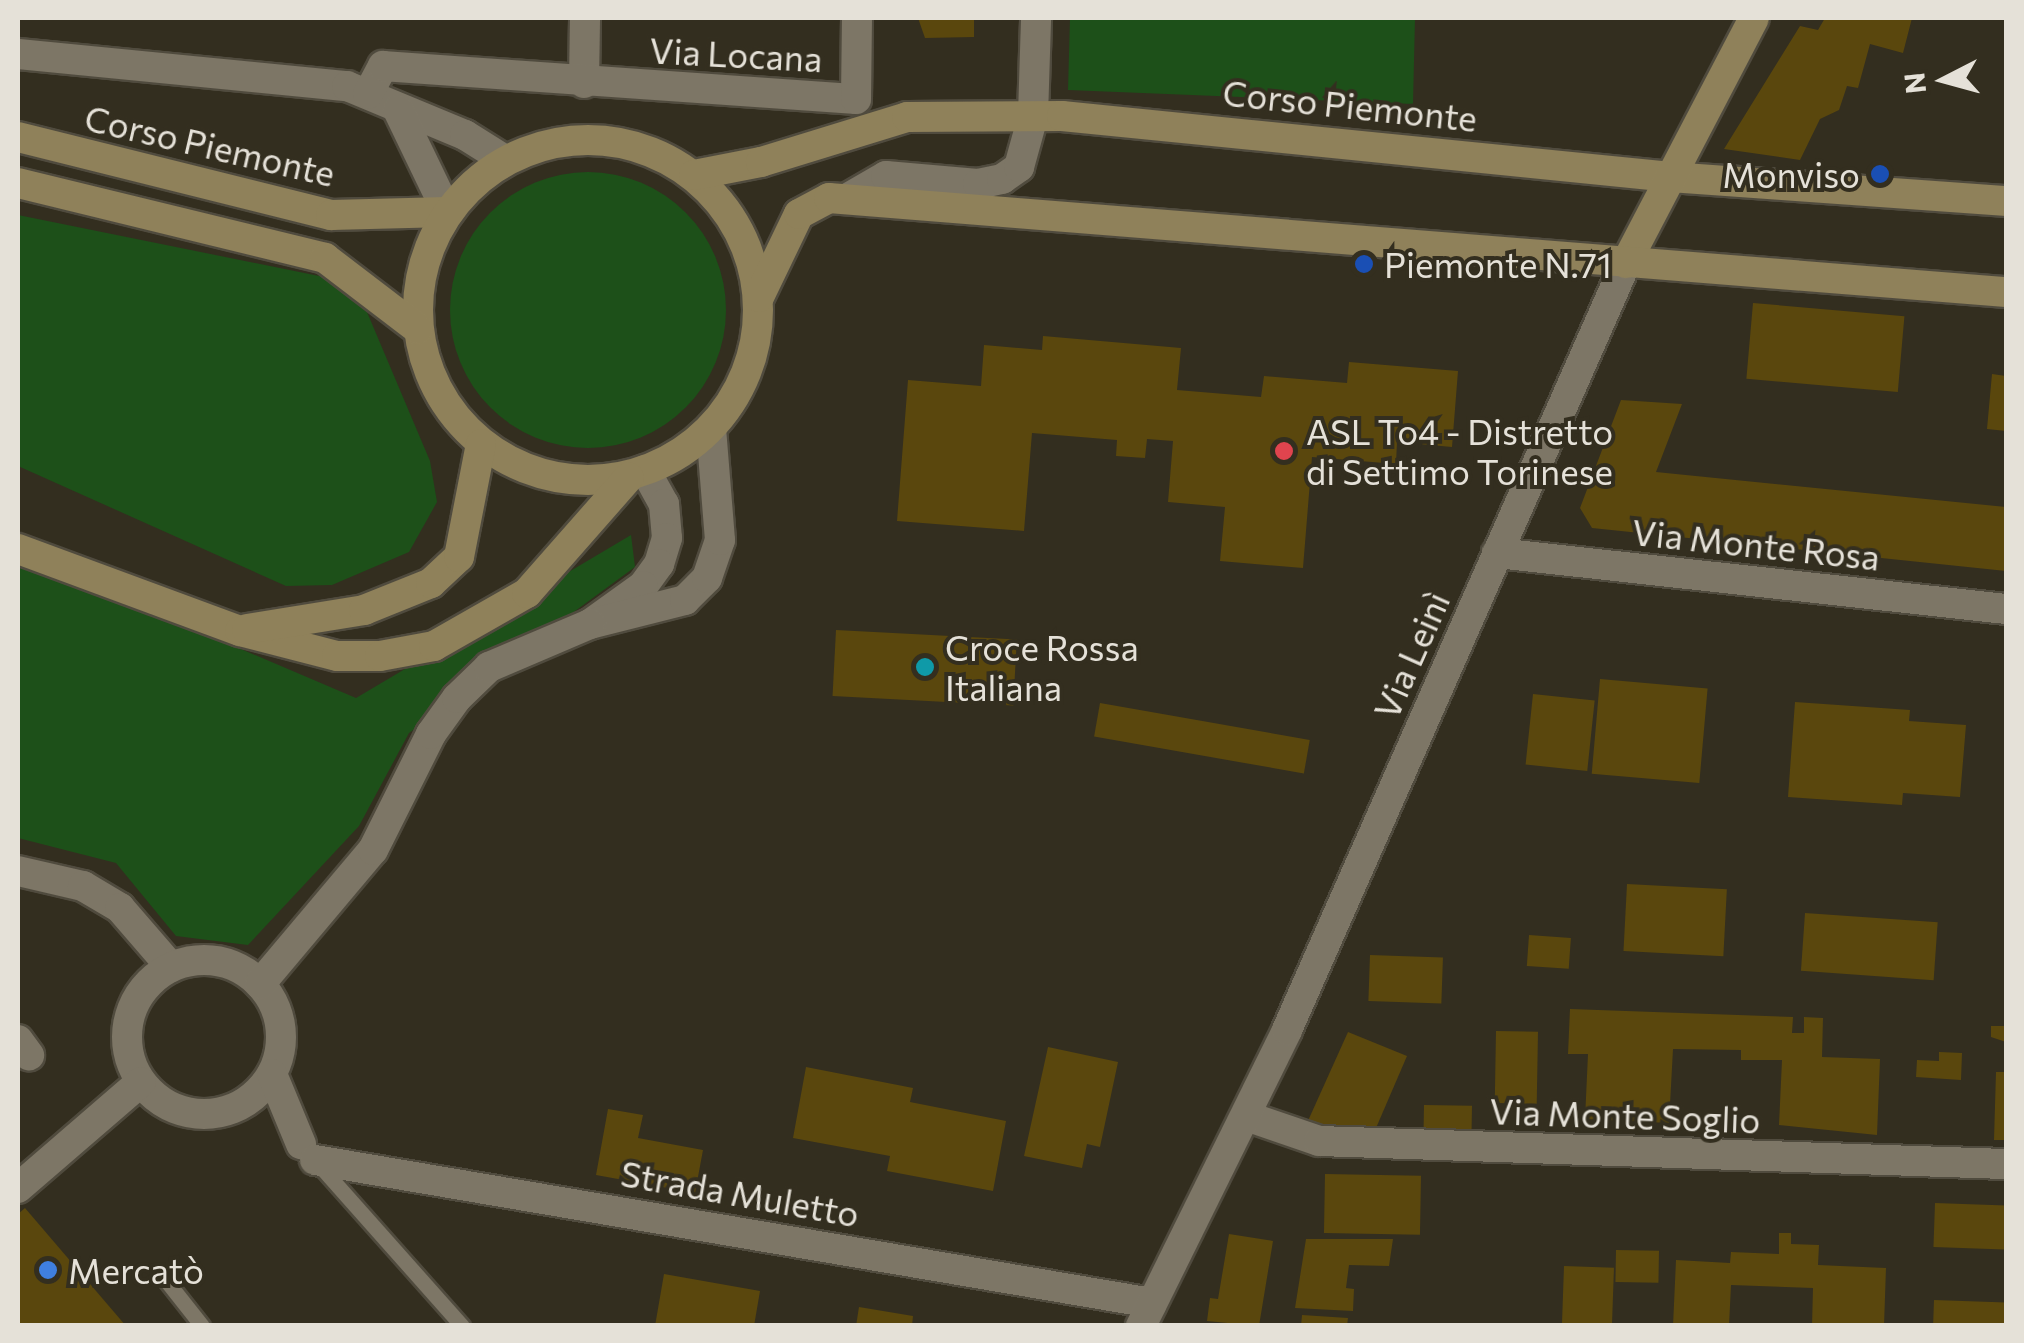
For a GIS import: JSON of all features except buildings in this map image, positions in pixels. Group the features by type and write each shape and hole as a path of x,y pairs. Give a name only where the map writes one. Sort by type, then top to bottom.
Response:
{"main road":[{"name":"Via Leinì","path":"1626,264 1754,18"},
{"name":"Corso Piemonte","path":"694,176 761,162 907,117 1034,116 1414,147 1671,177 2006,201"},
{"name":"Corso Piemonte","path":"18,137 331,216 447,212"},
{"path":"758,297 748,251 726,210 694,176 650,150 602,139 552,142 505,160 447,212 422,275 418,329 428,372 450,412 481,444 526,470 577,482 637,473 674,459 711,429 744,375 758,297 798,214 812,203 848,198 2006,292"},
{"path":"18,183 325,258 418,329"},
{"path":"240,631 364,610 431,583 459,557 481,444"},
{"path":"18,549 240,631 337,656 434,646 527,593 637,473"}],"street":[{"path":"584,83 585,18"},
{"name":"Via Locana","path":"368,94 383,66 584,83 856,98 857,18"},
{"path":"848,198 886,176 978,184 1002,180 1019,167 1034,116 1036,18"},
{"path":"18,54 316,81 368,94 398,110 465,135 505,160"},
{"path":"398,110 447,212"},
{"name":"Via Leinì","path":"1147,1314 1246,1116 1626,264"},
{"path":"260,984 373,850 430,734 457,698 489,667 590,624 685,600 708,578 720,540 711,429"},
{"path":"590,624 642,586 659,564 668,538 664,504 637,473"},
{"name":"Via Monte Rosa","path":"1498,553 2006,609"},
{"path":"18,871 83,886 120,908 171,967"},
{"path":"218,961 260,984 280,1027 272,1074 245,1103 201,1115 178,1110 141,1082 130,1062 129,1017 138,996 171,967 218,961"},
{"path":"272,1074 308,1152"},
{"path":"18,1188 141,1082"},
{"path":"245,1103 308,1152"},
{"name":"Via Monte Soglio","path":"1246,1116 1319,1141 2006,1164"},
{"name":"Strada Muletto","path":"308,1152 1147,1314"}],"lane":[{"path":"308,1152 462,1326"},
{"path":"161,1274 202,1326"}],"green space":[{"path":"1070,18 1415,18 1413,104 1068,90"},
{"path":"588,172 641,183 665,195 685,213 703,233 715,257 726,310 715,363 703,387 685,407 665,425 641,437 588,448 535,437 511,425 491,407 473,387 461,363 450,310 461,257 473,233 491,213 511,195 535,183"},
{"path":"18,215 324,277 367,312 430,461 437,502 409,552 332,585 286,586 18,466"},
{"path":"631,535 635,567 409,733 359,826 248,945 176,936 116,863 18,838 18,554 356,698"}],"place":[{"name":"Monviso","path":"1880,174"},
{"name":"Piemonte N.71","path":"1364,264"},
{"name":"ASL To4 - Distretto di Settimo Torinese","path":"1284,451"},
{"name":"Croce Rossa Italiana","path":"925,667"},
{"name":"Mercatò","path":"48,1270"}]}
